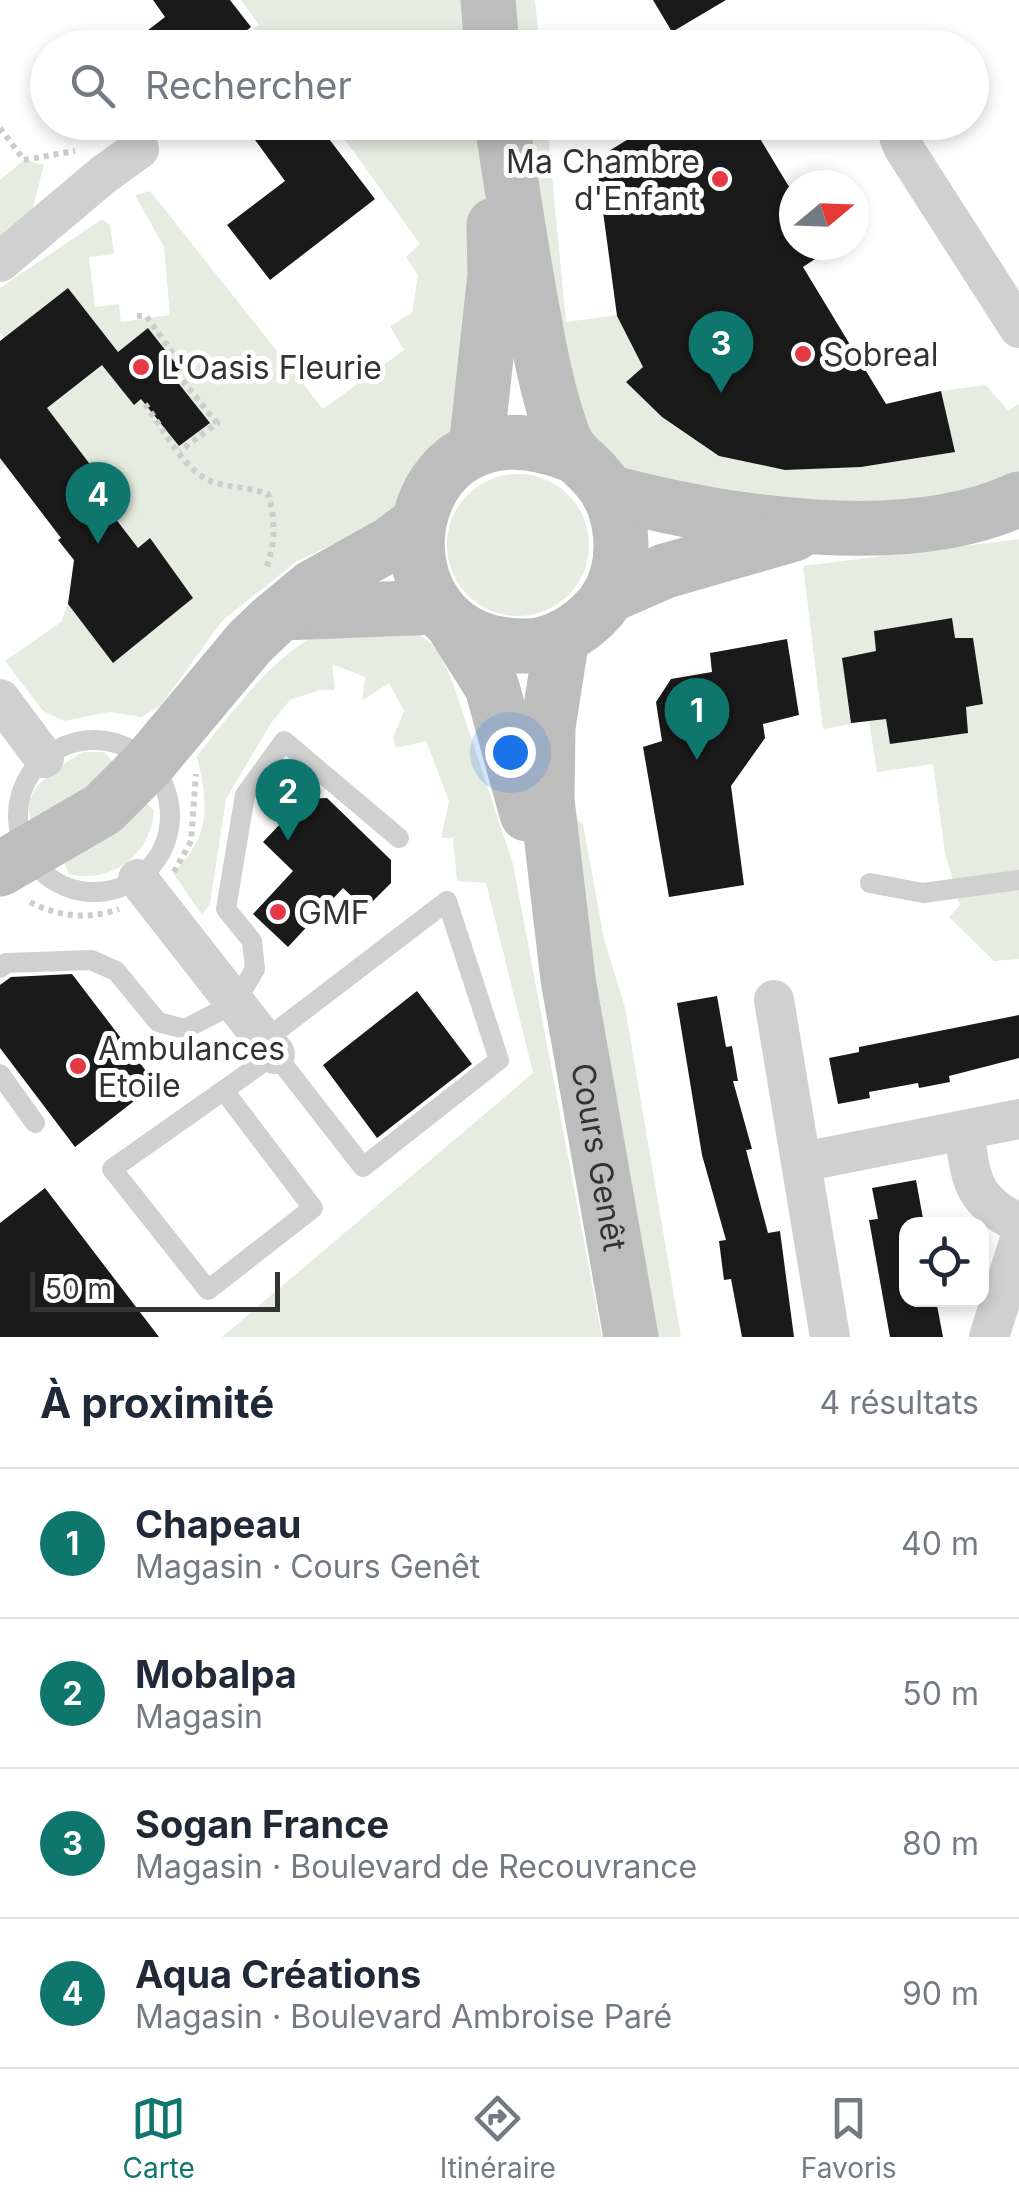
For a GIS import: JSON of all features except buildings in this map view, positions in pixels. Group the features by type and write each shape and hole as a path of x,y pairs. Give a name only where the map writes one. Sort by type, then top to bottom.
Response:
{"main road":[{"path":"488,0 490,30"},
{"path":"476,449 494,276 493,140"},
{"path":"274,592 444,615 477,638 505,646 534,646 562,638 588,620 608,596 620,566 622,534 590,474 563,436 542,367 505,140"},
{"path":"444,615 416,557 417,524 428,493 448,467 476,449 509,440 542,443 590,474 815,528"},
{"path":"608,596 664,571 815,528 952,520 1019,499"},
{"path":"274,592 313,587 390,544 417,524"},
{"path":"14,862 103,809 148,764 250,642 274,592"},
{"name":"Cours Genêt","path":"444,615 492,687 568,979"},
{"name":"Cours Genêt","path":"562,638 548,727 547,800 568,979 632,1337"}],"street":[{"path":"900,140 1019,328"},
{"path":"0,262 140,149"},
{"path":"0,699 44,758"},
{"path":"138,879 270,1047"},
{"path":"774,1000 830,1337"},
{"path":"802,1162 1019,1119"},
{"path":"964,1130 971,1180 994,1211 1019,1223"},
{"path":"988,1337 1019,1242"}],"lane":[{"path":"90,739 115,742 138,753 148,764 167,792 171,816 156,862 138,879 117,889 70,889 14,862 20,796 29,775 44,758 65,744 90,739"},
{"path":"0,968 6,962 91,960 116,971 158,1022 185,1029 236,1003 255,970 252,941 226,909 245,795 284,741 398,838"},
{"path":"870,883 923,893 1019,880"},
{"path":"226,1092 313,1208 208,1290 112,1169 226,1092 270,1047 447,902 499,1060 363,1167 270,1047"},
{"path":"0,1074 35,1123"}],"path":[{"path":"0,128 24,160 81,150"},
{"path":"137,316 146,316 184,369 178,375 216,423 180,451"},
{"path":"145,404 192,468 212,482 248,486 268,494 274,509 274,592"}],"shaded area":[{"path":"241,0 468,0 471,30 252,30 259,25"},
{"path":"510,0 535,0 538,30 515,30"},
{"path":"345,140 482,140 487,292 471,408 396,509 366,529 297,561 222,621 161,705 142,717 109,712 64,721 43,711 5,661 61,622 105,505 59,425 0,470 0,445 54,402 0,332 0,288 102,219 110,225 114,254 89,257 95,307 119,304 121,322 170,315 164,247 135,195 150,191 323,409 404,350 390,326 412,313 418,275 406,257 420,244"},
{"path":"528,140 549,140 566,322 617,315 643,367 628,381 662,417 719,456 786,470 861,467 955,452 941,391 986,385 1008,411 1019,404 1019,475 963,502 850,511 619,476 579,427"},
{"path":"24,160 44,165 32,211 0,236 0,180"},
{"path":"518,474 545,479 569,494 584,518 589,545 584,572 569,596 545,611 518,616 491,611 467,596 452,572 447,545 452,518 467,494 491,479"},
{"path":"1019,539 1019,959 994,961 949,917 960,905 945,853 933,764 877,772 869,721 823,729 803,566"},
{"path":"416,632 437,648 453,683 513,864 602,1337 222,1337 533,1073 486,883 457,881 453,838 441,838 449,801 426,741 396,748 393,738 404,711 389,683 362,701 365,677 332,664 335,690 320,690 290,700 271,723 226,799 210,904 202,915 173,873 195,845 204,818 197,756 271,669 306,641 323,633"},
{"path":"84,752 104,752 115,764 114,776 32,822 29,810 36,789 53,771"},
{"path":"146,803 154,810 152,826 138,852 100,875 69,874 63,860"},
{"path":"567,813 583,824 604,939 625,1007 681,1337 658,1337 596,978 568,856"}],"place":[{"name":"Ma Chambre d'Enfant","path":"720,179"},
{"name":"Sobreal","path":"803,354"},
{"name":"L'Oasis Fleurie","path":"141,367"},
{"name":"Sogan France","path":"721,393"},
{"name":"Aqua Créations","path":"98,544"},
{"name":"Chapeau","path":"697,760"},
{"name":"Mobalpa","path":"288,841"},
{"name":"GMF","path":"278,912"},
{"name":"Ambulances Etoile","path":"78,1066"}]}
